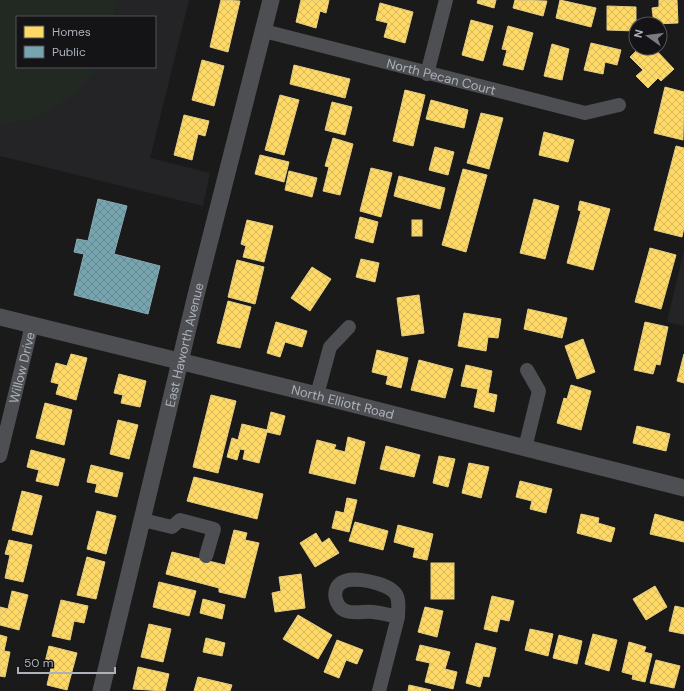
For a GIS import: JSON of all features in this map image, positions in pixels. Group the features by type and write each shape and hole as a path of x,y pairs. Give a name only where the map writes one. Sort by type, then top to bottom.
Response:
{"street":[{"name":"East Haworth Avenue","path":"101,691 222,191 271,0"},
{"path":"427,74 446,0"},
{"name":"North Pecan Court","path":"264,31 427,74 585,113 619,105"},
{"name":"North Elliott Road","path":"0,317 317,395 684,488"},
{"name":"Willow Drive","path":"0,456 32,325"},
{"path":"317,395 330,347 349,327"},
{"path":"526,448 539,391 527,370"},
{"path":"143,520 172,527 180,520 214,529 206,556"},
{"path":"379,691 398,617"}],"shaded area":[{"path":"0,0 189,0 150,158 210,173 203,206 0,156"},
{"path":"0,0 116,0 113,16 16,16 16,68 95,68 74,93 53,108 42,114 19,122 0,123"},
{"path":"684,250 684,326 667,322"}],"building: Homes":[{"path":"221,0 240,1 228,52 210,47"},
{"path":"301,0 329,0 326,13 320,11 316,28 296,22"},
{"path":"478,0 496,0 494,8 477,3"},
{"path":"515,0 547,1 543,16 513,8"},
{"path":"560,0 596,8 591,27 556,18"},
{"path":"659,0 677,0 678,23 668,23 668,16 653,16 652,8 659,7"},
{"path":"380,3 413,12 405,43 384,37 388,23 376,20"},
{"path":"607,6 636,7 636,16 628,16 628,31 607,30"},
{"path":"471,20 493,26 483,61 462,55"},
{"path":"508,26 533,33 523,70 503,65 507,50 502,49"},
{"path":"591,43 621,50 617,65 605,62 603,74 584,70"},
{"path":"552,44 569,49 562,80 544,76"},
{"path":"662,56 674,69 661,81 658,78 648,88 636,76 643,70 630,57"},
{"path":"202,60 224,66 214,106 192,100"},
{"path":"294,65 350,79 345,98 290,84"},
{"path":"665,87 684,92 683,140 654,133"},
{"path":"405,90 425,95 413,146 393,141"},
{"path":"280,95 299,100 284,155 265,150"},
{"path":"431,100 468,110 464,128 426,119"},
{"path":"332,102 352,107 345,135 325,130"},
{"path":"481,113 503,118 489,169 467,163"},
{"path":"184,115 209,121 205,136 198,134 192,160 174,155"},
{"path":"544,132 574,140 568,162 539,155"},
{"path":"333,138 353,144 340,195 323,191 329,167 325,166"},
{"path":"676,146 684,148 684,227 682,237 654,230"},
{"path":"435,147 454,152 448,175 429,170"},
{"path":"260,155 289,162 284,182 255,174"},
{"path":"371,168 392,173 381,217 360,211"},
{"path":"463,169 487,175 466,252 442,245"},
{"path":"289,171 317,178 312,197 285,190"},
{"path":"399,176 445,188 440,209 394,196"},
{"path":"534,199 559,206 545,259 520,253"},
{"path":"580,201 610,209 593,270 567,263 581,211 578,210"},
{"path":"360,217 378,222 373,243 355,238"},
{"path":"247,220 273,226 264,262 243,257 246,246 241,244"},
{"path":"412,220 422,220 422,236 412,236"},
{"path":"650,248 676,255 661,309 635,302"},
{"path":"361,259 379,263 375,282 356,277"},
{"path":"237,260 264,267 255,304 228,297"},
{"path":"312,267 331,279 310,311 291,298"},
{"path":"419,295 424,333 402,336 397,298"},
{"path":"228,301 251,307 240,348 217,343"},
{"path":"528,309 567,318 562,338 524,329"},
{"path":"464,313 501,319 498,338 488,337 486,351 458,346"},
{"path":"276,322 307,331 302,347 285,342 280,357 267,353"},
{"path":"645,322 668,327 660,365 656,364 653,374 634,370"},
{"path":"583,339 595,372 577,379 565,346"},
{"path":"377,350 408,358 401,388 386,384 388,376 372,372"},
{"path":"71,354 87,358 76,400 56,394 59,384 51,382 56,363 67,366"},
{"path":"684,354 684,383 677,381"},
{"path":"419,360 453,369 445,398 411,390"},
{"path":"466,365 492,371 488,393 497,395 494,412 474,407 478,389 461,386"},
{"path":"119,374 146,381 140,407 121,403 123,395 114,393"},
{"path":"571,385 591,391 581,430 557,423 564,398 567,399"},
{"path":"211,395 236,401 218,473 193,467"},
{"path":"45,403 72,410 64,445 36,438"},
{"path":"271,412 285,416 280,435 267,432 259,463 243,459 245,450 240,449 237,460 227,457 232,438 238,440 242,424 267,430"},
{"path":"118,420 138,425 129,459 110,454"},
{"path":"637,426 670,434 666,451 633,443"},
{"path":"348,437 365,442 355,484 309,473 317,440 336,445 334,449 345,452"},
{"path":"386,446 420,455 414,477 380,469"},
{"path":"31,450 65,459 58,486 36,481 39,470 27,467"},
{"path":"439,456 455,459 448,487 433,483"},
{"path":"469,463 489,467 481,498 462,493"},
{"path":"91,465 123,473 117,497 95,492 97,484 87,482"},
{"path":"194,477 263,494 257,519 187,501"},
{"path":"520,481 552,489 546,513 530,509 532,501 516,497"},
{"path":"22,491 42,496 32,535 12,530"},
{"path":"347,498 357,500 349,532 332,528 336,511 344,513"},
{"path":"97,511 116,516 106,554 87,549"},
{"path":"581,514 599,518 598,523 615,528 611,542 577,533"},
{"path":"655,514 684,522 684,542 650,534"},
{"path":"355,522 388,531 383,550 349,541"},
{"path":"398,525 433,534 427,560 413,557 415,548 394,542"},
{"path":"234,530 247,533 245,540 259,543 245,598 219,592 219,588 166,574 172,552 225,565"},
{"path":"316,533 322,543 329,538 339,553 315,567 300,543"},
{"path":"9,540 32,545 23,582 5,578 10,555 5,554"},
{"path":"87,557 105,562 96,599 77,595"},
{"path":"431,563 454,563 454,599 431,599"},
{"path":"301,574 305,608 275,612 272,593 281,591 279,577"},
{"path":"159,582 196,591 189,616 153,607"},
{"path":"655,586 667,607 646,620 633,599"},
{"path":"12,591 28,595 19,630 0,625 0,607 8,609"},
{"path":"492,596 514,601 509,621 500,619 497,632 484,629"},
{"path":"203,599 225,605 222,619 200,613"},
{"path":"61,600 88,606 84,623 74,621 70,640 52,636"},
{"path":"675,606 684,608 684,634 669,631"},
{"path":"425,607 443,611 437,637 418,632"},
{"path":"298,615 332,635 318,659 283,639"},
{"path":"149,624 171,629 163,662 141,657"},
{"path":"530,629 553,634 548,656 525,650"},
{"path":"593,634 617,640 609,671 585,664"},
{"path":"0,635 7,637 4,651 10,652 5,677 0,676"},
{"path":"559,635 582,641 577,664 553,658"},
{"path":"206,638 225,643 222,656 203,652"},
{"path":"337,640 363,650 357,664 346,660 339,678 324,672"},
{"path":"629,642 646,647 644,652 652,654 645,682 632,679 633,675 622,672"},
{"path":"476,643 496,648 489,677 483,676 480,687 466,683"},
{"path":"420,645 450,652 445,669 457,672 453,689 425,682 430,663 416,660"},
{"path":"49,646 77,653 67,690 47,685 52,664 45,662"},
{"path":"656,660 680,666 674,688 650,683"},
{"path":"138,667 169,674 165,691 133,689"},
{"path":"198,677 232,685 230,691 194,691"},
{"path":"409,685 431,690 408,691"}],"building: Public":[{"path":"98,199 127,206 114,254 160,266 148,314 74,295 84,254 74,252 77,239 88,241"}]}
